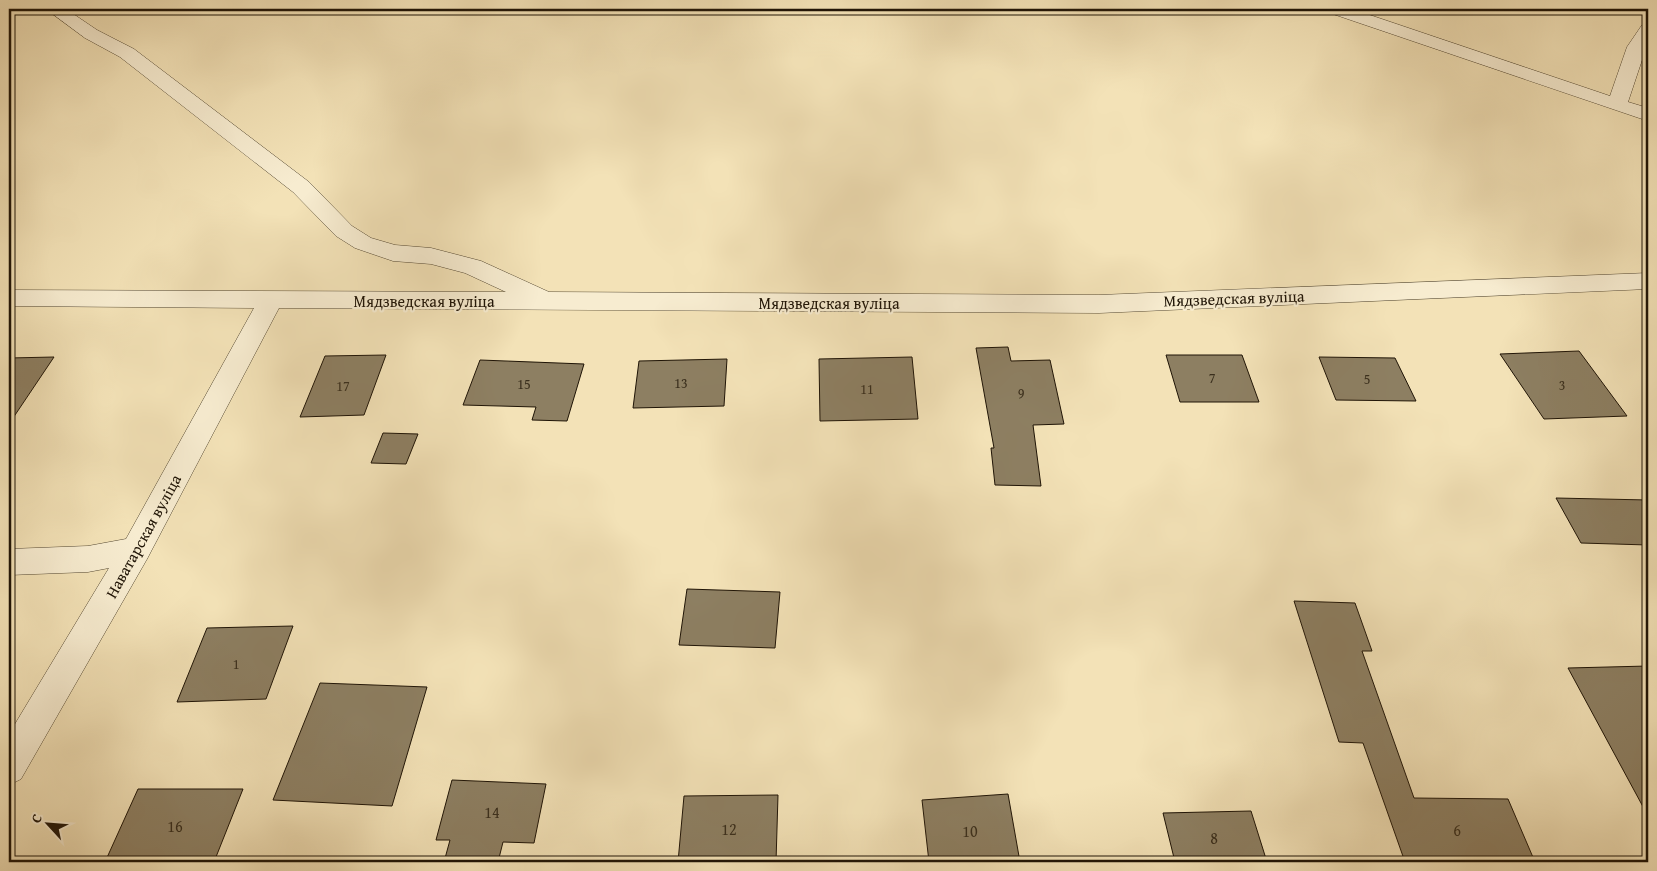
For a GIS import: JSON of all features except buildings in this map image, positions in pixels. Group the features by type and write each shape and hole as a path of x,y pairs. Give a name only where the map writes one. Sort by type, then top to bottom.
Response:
{"street":[{"path":"55,9 91,34 127,53 301,187 344,231 363,243 393,253 431,256 473,266 548,302"},
{"path":"1336,9 1648,115"},
{"path":"1617,104 1636,47 1648,29"},
{"name":"Мядзведская вуліца","path":"9,298 270,301 1099,304 1648,281"},
{"name":"Наватарская вуліца","path":"9,768 136,550 270,301"},
{"path":"9,562 88,560 136,550"}]}
